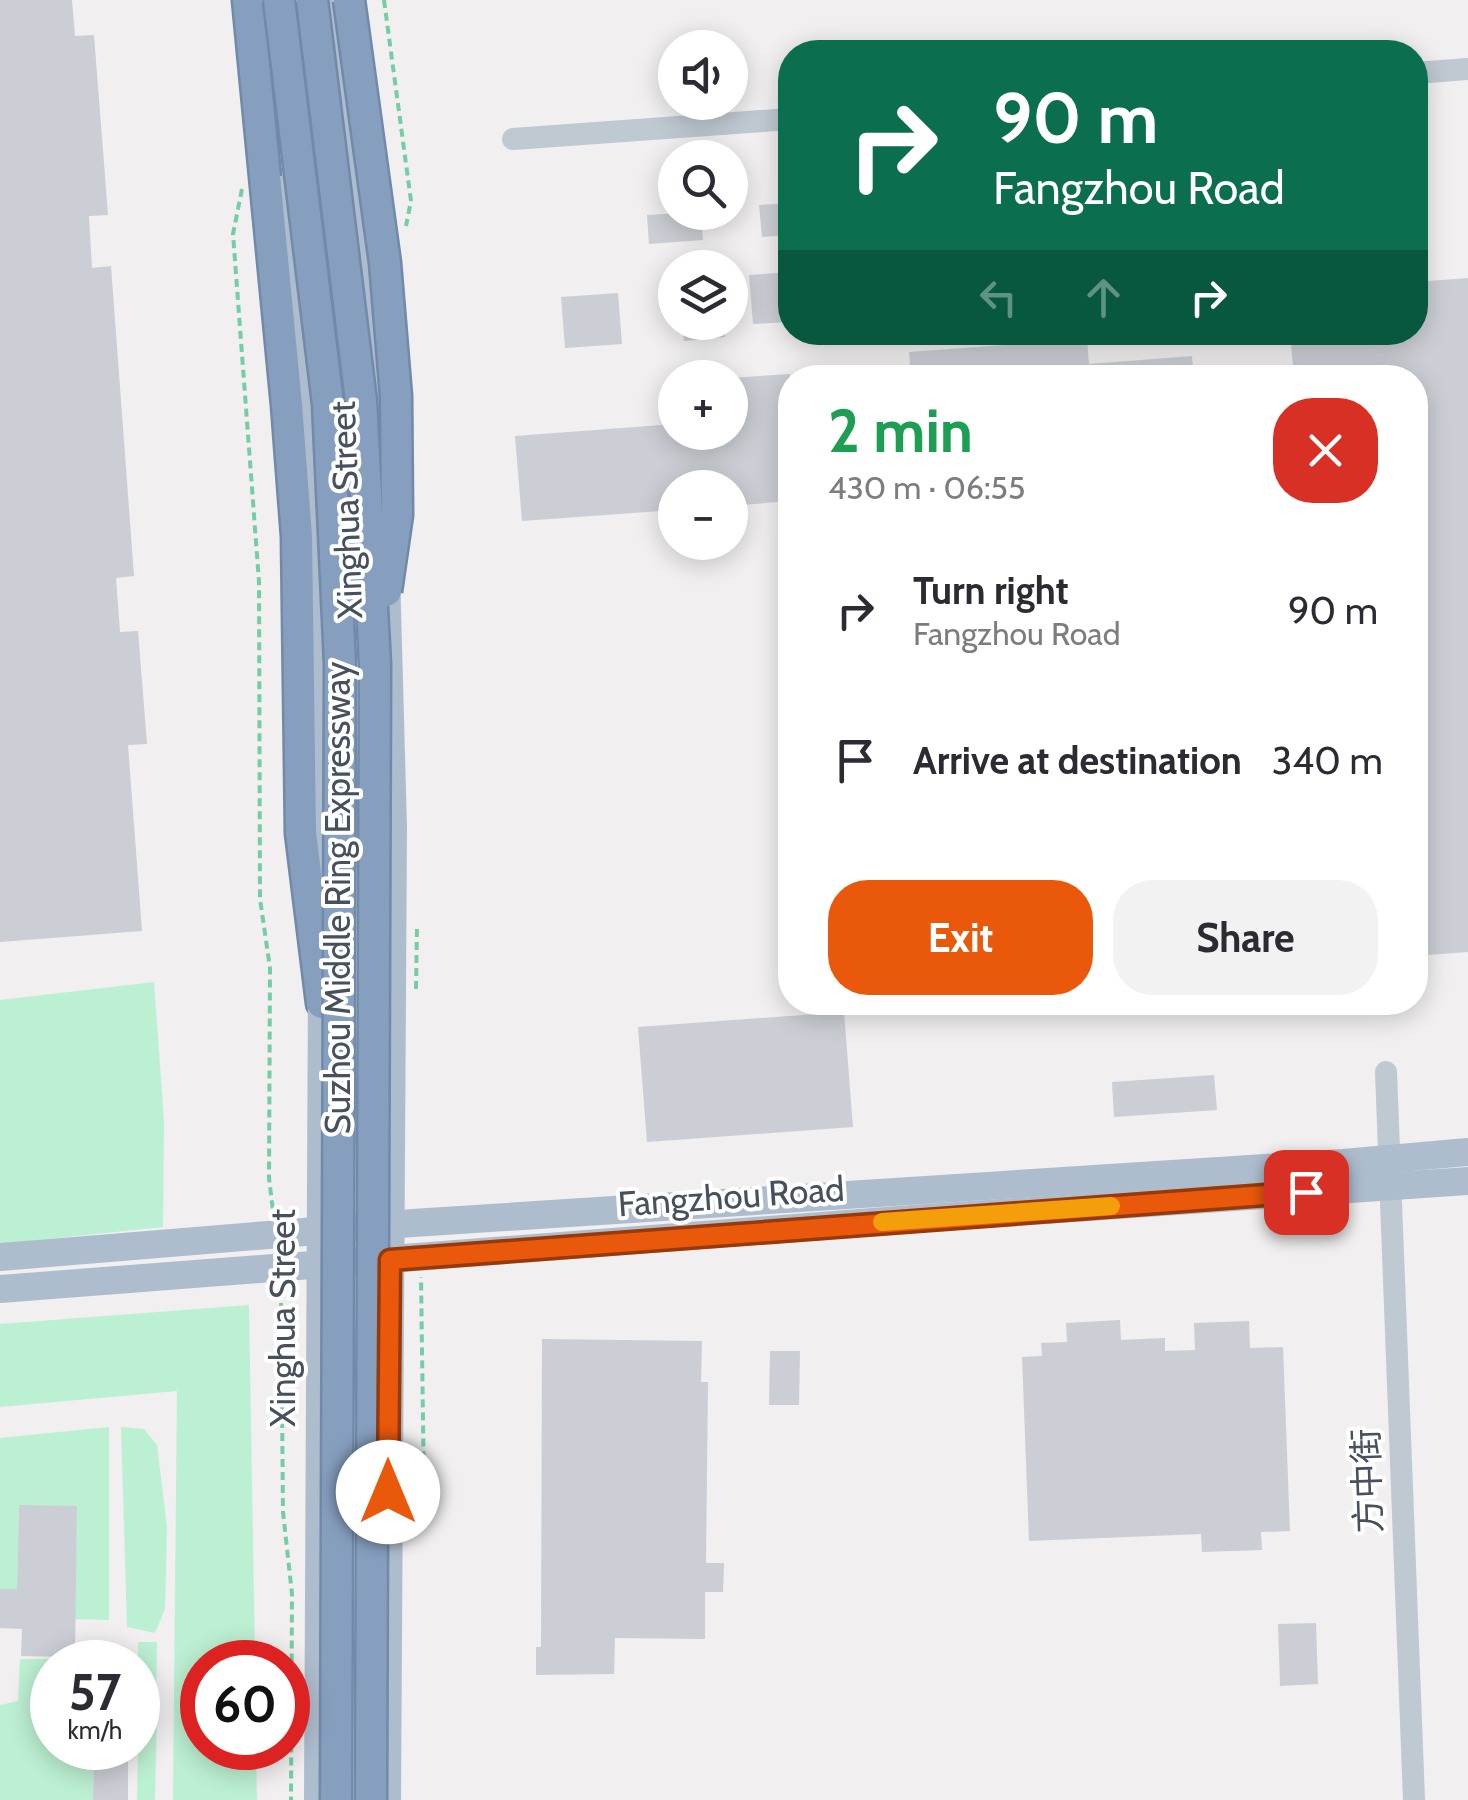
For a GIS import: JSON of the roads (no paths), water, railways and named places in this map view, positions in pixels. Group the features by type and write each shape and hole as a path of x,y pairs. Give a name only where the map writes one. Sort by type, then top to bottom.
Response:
{"highway":[{"path":"248,0 288,405 297,536 301,833 322,1003"},
{"name":"Suzhou Middle Ring Expressway","path":"279,0 328,404 340,664 336,1800"},
{"name":"Suzhou Middle Ring Expressway","path":"312,0 362,402 375,664 371,1746 374,1800"},
{"path":"349,0 385,263 396,396 397,515 375,664"}],"main road":[{"name":"Xinghua Street","path":"258,0 306,422 317,663 322,1003 318,1800"},
{"name":"Xinghua Street","path":"328,0 381,400 393,828 387,1800"},
{"name":"Fangzhou Road","path":"0,1290 898,1220 1390,1173 1468,1152"},
{"name":"Fangzhou Road","path":"0,1257 390,1224 1390,1173 1468,1181"}],"street":[{"path":"1428,71 1468,69"},
{"path":"513,139 778,120"},
{"name":"方中街","path":"1386,1072 1414,1800"}]}
